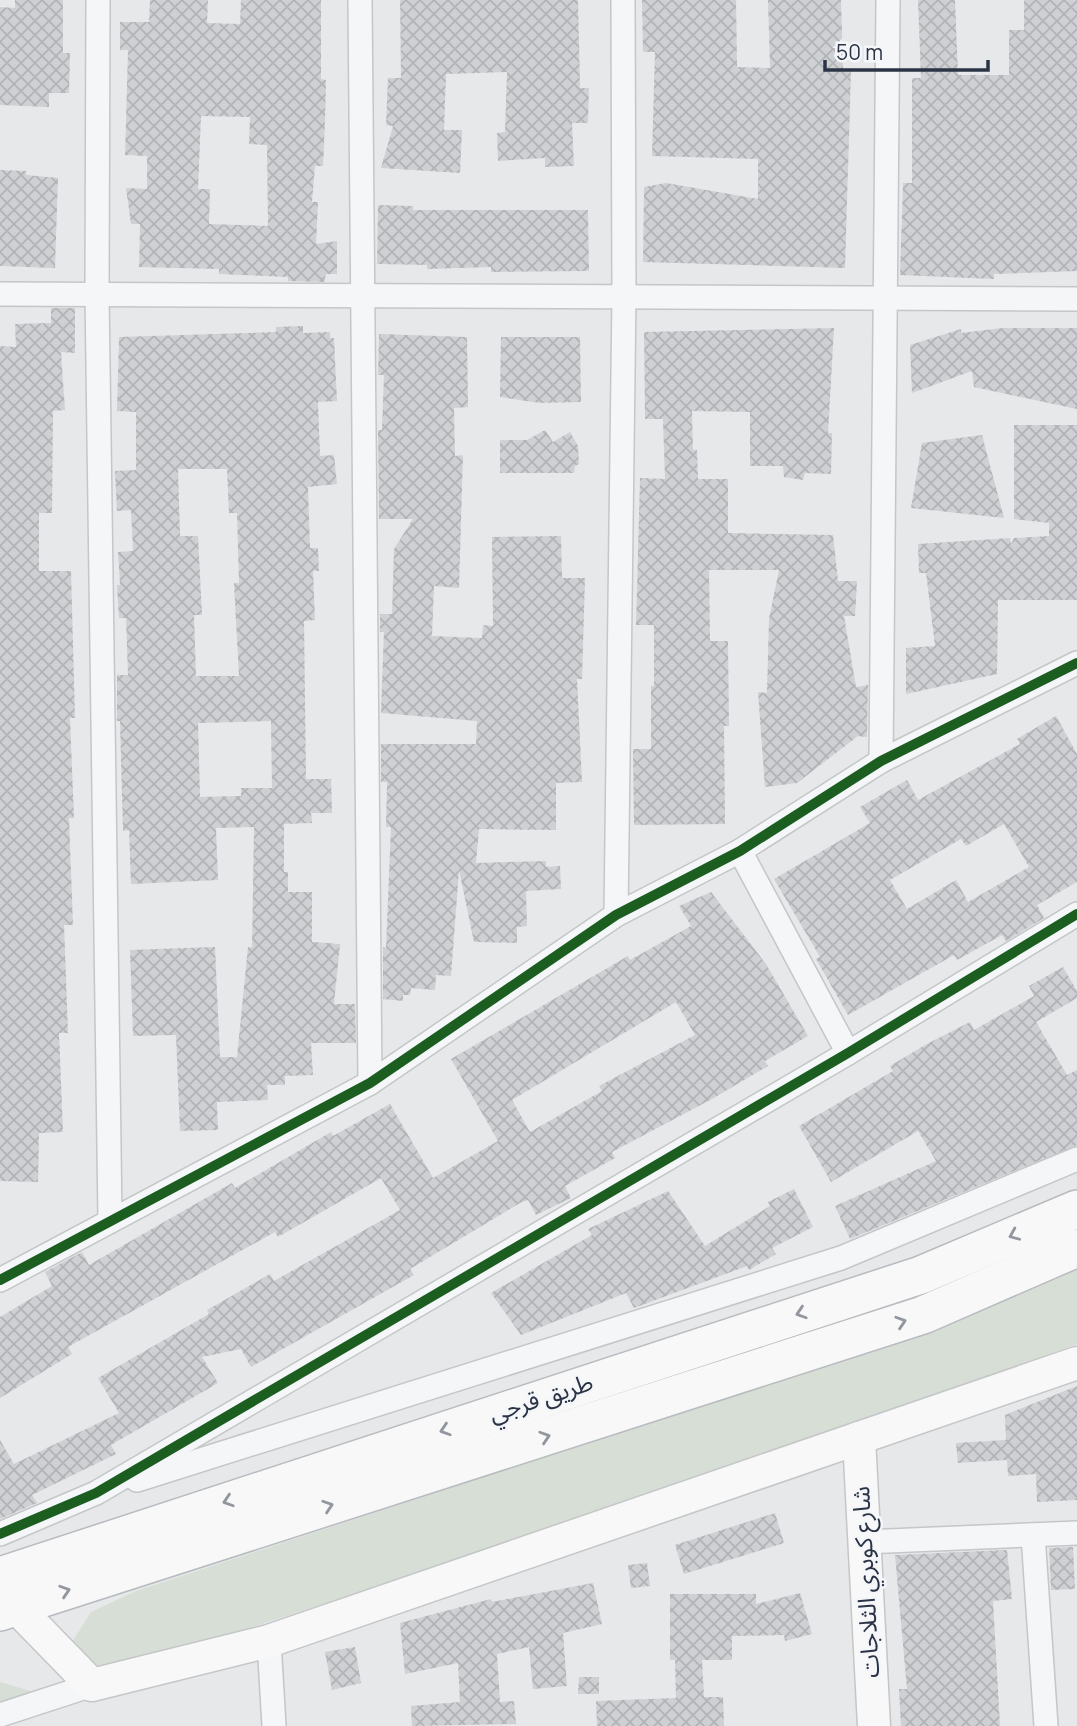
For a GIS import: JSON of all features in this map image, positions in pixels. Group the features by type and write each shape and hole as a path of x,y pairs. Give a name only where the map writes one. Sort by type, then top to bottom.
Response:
{"highway":[{"name":"طريق قرجي","path":"5,1598 378,1452 921,1275 1077,1209"},
{"name":"طريق قرجي","path":"5,1598 390,1486 923,1315 1077,1248"},
{"path":"378,1452 390,1486"}],"main road":[{"path":"5,1598 92,1685 269,1641 1077,1363"},
{"name":"شارع كوبري الثلاجات","path":"859,1438 874,1726"}],"street":[{"path":"98,0 97,294 110,1219"},
{"path":"360,0 370,1083"},
{"path":"616,915 624,295 623,0"},
{"path":"881,761 883,297 888,0"},
{"path":"0,293 1077,299"},
{"path":"0,1279 370,1083 616,915 740,851 881,761 1077,663"},
{"path":"740,851 848,1054"},
{"path":"96,1493 848,1054 1077,914"},
{"path":"0,1534 96,1493 841,1258 1077,1159"},
{"path":"864,1542 1077,1533"},
{"path":"1032,1535 1046,1726"},
{"path":"269,1641 274,1726"},
{"path":"0,1715 92,1685"}],"shaded area":[{"path":"1077,1266 1077,1344 648,1498 243,1630 101,1669 72,1642 91,1612 136,1591 895,1342"},
{"path":"0,1682 44,1695 0,1707"}],"building":[{"path":"15,0 63,0 63,53 70,53 69,93 49,93 49,107 0,105 0,7 15,8"},
{"path":"150,0 208,0 207,23 240,24 241,0 321,0 321,79 326,80 323,166 315,166 312,202 318,202 316,244 337,241 337,274 326,274 324,282 288,281 288,277 219,274 219,269 139,267 140,224 131,224 126,188 147,189 147,156 125,155 128,50 120,50 120,22 149,22","holes":["201,116 250,117 249,144 267,145 268,226 209,224 210,189 198,189"]},
{"path":"400,0 578,0 580,88 589,88 588,123 572,123 574,166 545,167 545,158 498,161 497,133 505,132 507,72 446,74 444,130 462,130 460,173 381,168 393,126 386,125 388,78 401,78"},
{"path":"642,0 736,0 737,67 770,68 768,0 841,0 843,70 851,71 845,268 643,262 644,187 666,183 758,199 758,159 652,156 655,52 643,52"},
{"path":"918,0 955,0 958,75 1009,75 1009,30 1024,30 1024,0 1077,0 1077,271 994,274 994,279 900,275 903,183 912,183 912,78 921,78"},
{"path":"0,170 26,171 26,175 58,178 55,268 0,266"},
{"path":"378,205 413,206 413,210 588,210 589,271 491,272 491,267 427,269 427,265 377,264"},
{"path":"51,308 75,308 75,353 61,352 65,410 53,411 52,513 39,513 39,571 71,571 75,718 70,718 74,818 69,818 73,925 64,925 68,1033 59,1033 63,1132 39,1133 38,1182 0,1181 0,346 16,347 15,324 51,323"},
{"path":"303,326 303,333 330,332 330,338 334,338 337,401 318,402 320,456 334,455 337,484 308,487 310,548 318,548 319,571 313,571 315,620 304,621 306,779 331,779 332,813 311,813 312,823 284,824 284,872 288,872 288,892 312,892 312,942 340,944 334,1004 355,1004 356,1043 311,1043 313,1075 285,1076 285,1085 267,1085 268,1100 217,1102 218,1130 180,1131 176,1035 133,1036 130,950 215,947 220,1057 237,1057 248,947 252,947 254,827 216,828 218,880 131,884 129,830 123,831 120,721 117,721 117,675 128,675 126,618 119,618 117,585 120,585 118,552 133,551 131,510 117,511 115,471 136,470 136,412 117,411 119,337 276,332 276,327","holes":["178,469 227,469 229,513 237,513 239,583 234,583 239,676 196,676 194,615 202,615 198,536 180,536","271,721 272,788 241,788 241,796 200,797 198,723"]},
{"path":"834,328 828,433 832,433 831,474 805,473 803,480 784,477 783,466 750,466 750,412 692,411 693,450 697,450 698,479 728,479 728,533 833,535 838,581 857,581 855,616 844,616 856,687 868,685 867,737 858,736 797,783 765,787 758,692 767,693 769,619 779,570 709,570 710,641 728,641 729,726 724,726 725,824 634,825 633,749 651,749 651,686 654,686 654,625 636,625 640,478 665,479 663,419 645,419 644,332"},
{"path":"1003,328 1077,328 1077,409 974,387 972,371 912,393 910,345 961,329 961,333"},
{"path":"379,334 467,337 468,407 454,408 455,456 463,455 459,588 434,586 432,636 482,638 483,625 493,626 492,537 561,536 562,578 585,578 582,679 577,679 582,782 556,783 556,830 479,829 476,863 546,861 546,867 560,866 561,889 526,891 527,926 517,927 517,943 474,942 459,870 451,976 436,975 435,990 411,988 410,995 403,995 403,1001 383,999 383,947 386,948 391,827 386,827 387,782 381,782 381,744 476,744 477,721 381,713 384,632 380,632 380,614 392,614 394,549 413,519 379,519 378,430 382,430 384,375 378,375"},
{"path":"501,337 580,337 581,402 540,403 500,397"},
{"path":"1014,425 1077,425 1077,600 998,600 997,674 906,694 906,648 935,646 926,573 919,573 918,544 1010,538 1011,544 1014,538 1049,536 1049,523 1014,519"},
{"path":"545,430 553,442 570,432 578,446 579,464 575,466 574,473 500,473 500,440 527,440"},
{"path":"982,435 1004,518 911,508 922,443"},
{"path":"1056,716 1077,754 1077,882 1037,905 1044,918 1006,941 1002,935 957,960 954,955 848,1015 816,959 820,957 774,879 870,823 860,807 907,780 918,800 1020,744 1017,739","holes":["1004,824 1029,867 968,902 956,880 907,909 890,880 961,839 966,846"]},
{"path":"711,892 766,964 808,1036 765,1061 768,1066 612,1152 615,1158 565,1186 571,1198 536,1215 528,1200 520,1203 410,1269 414,1275 251,1367 241,1349 202,1357 218,1383 111,1445 116,1454 32,1495 37,1503 0,1519 0,1440 14,1464 119,1413 98,1378 209,1314 207,1310 270,1274 274,1281 400,1210 381,1178 278,1237 275,1232 68,1347 72,1354 0,1398 0,1317 52,1286 45,1272 82,1252 89,1265 232,1183 235,1188 331,1132 333,1136 390,1104 433,1178 498,1141 451,1059 628,956 630,960 691,926 679,906","holes":["676,1002 695,1035 599,1086 602,1091 530,1132 512,1100"]},
{"path":"1063,967 1077,991 1077,998 1036,1022 1067,1075 1077,1070 1077,1145 850,1239 835,1206 936,1161 918,1131 831,1182 799,1126 893,1071 890,1066 925,1045 970,1022 974,1030 1034,996 1029,986"},
{"path":"794,1189 813,1227 772,1248 776,1254 749,1270 747,1266 634,1308 626,1293 521,1335 491,1293 592,1235 588,1229 668,1191 705,1246 770,1206 768,1202"},
{"path":"1077,1386 1077,1500 1037,1502 1036,1474 1008,1476 1007,1460 958,1463 956,1443 1006,1440 1005,1415"},
{"path":"775,1513 784,1543 684,1574 675,1545"},
{"path":"1073,1547 1075,1589 1051,1590 1049,1548"},
{"path":"1007,1550 1012,1599 993,1601 1000,1726 901,1726 899,1689 907,1689 895,1555"},
{"path":"647,1563 650,1586 631,1588 628,1565"},
{"path":"593,1583 602,1624 563,1633 567,1686 533,1689 529,1647 497,1654 500,1702 514,1701 516,1724 412,1726 411,1706 460,1702 458,1663 405,1674 400,1623 491,1599 492,1602"},
{"path":"800,1593 812,1634 785,1641 784,1635 732,1636 732,1660 702,1660 704,1697 723,1697 724,1726 597,1726 596,1701 676,1698 675,1660 670,1660 670,1594 756,1594 756,1604"},
{"path":"355,1647 361,1683 332,1690 325,1652"},
{"path":"579,1677 599,1677 599,1694 578,1694"}],"cycle path":[{"path":"0,1280 370,1083 616,915 740,851 881,761 1077,663"},
{"path":"0,1534 96,1493 848,1053 1077,914"}]}
